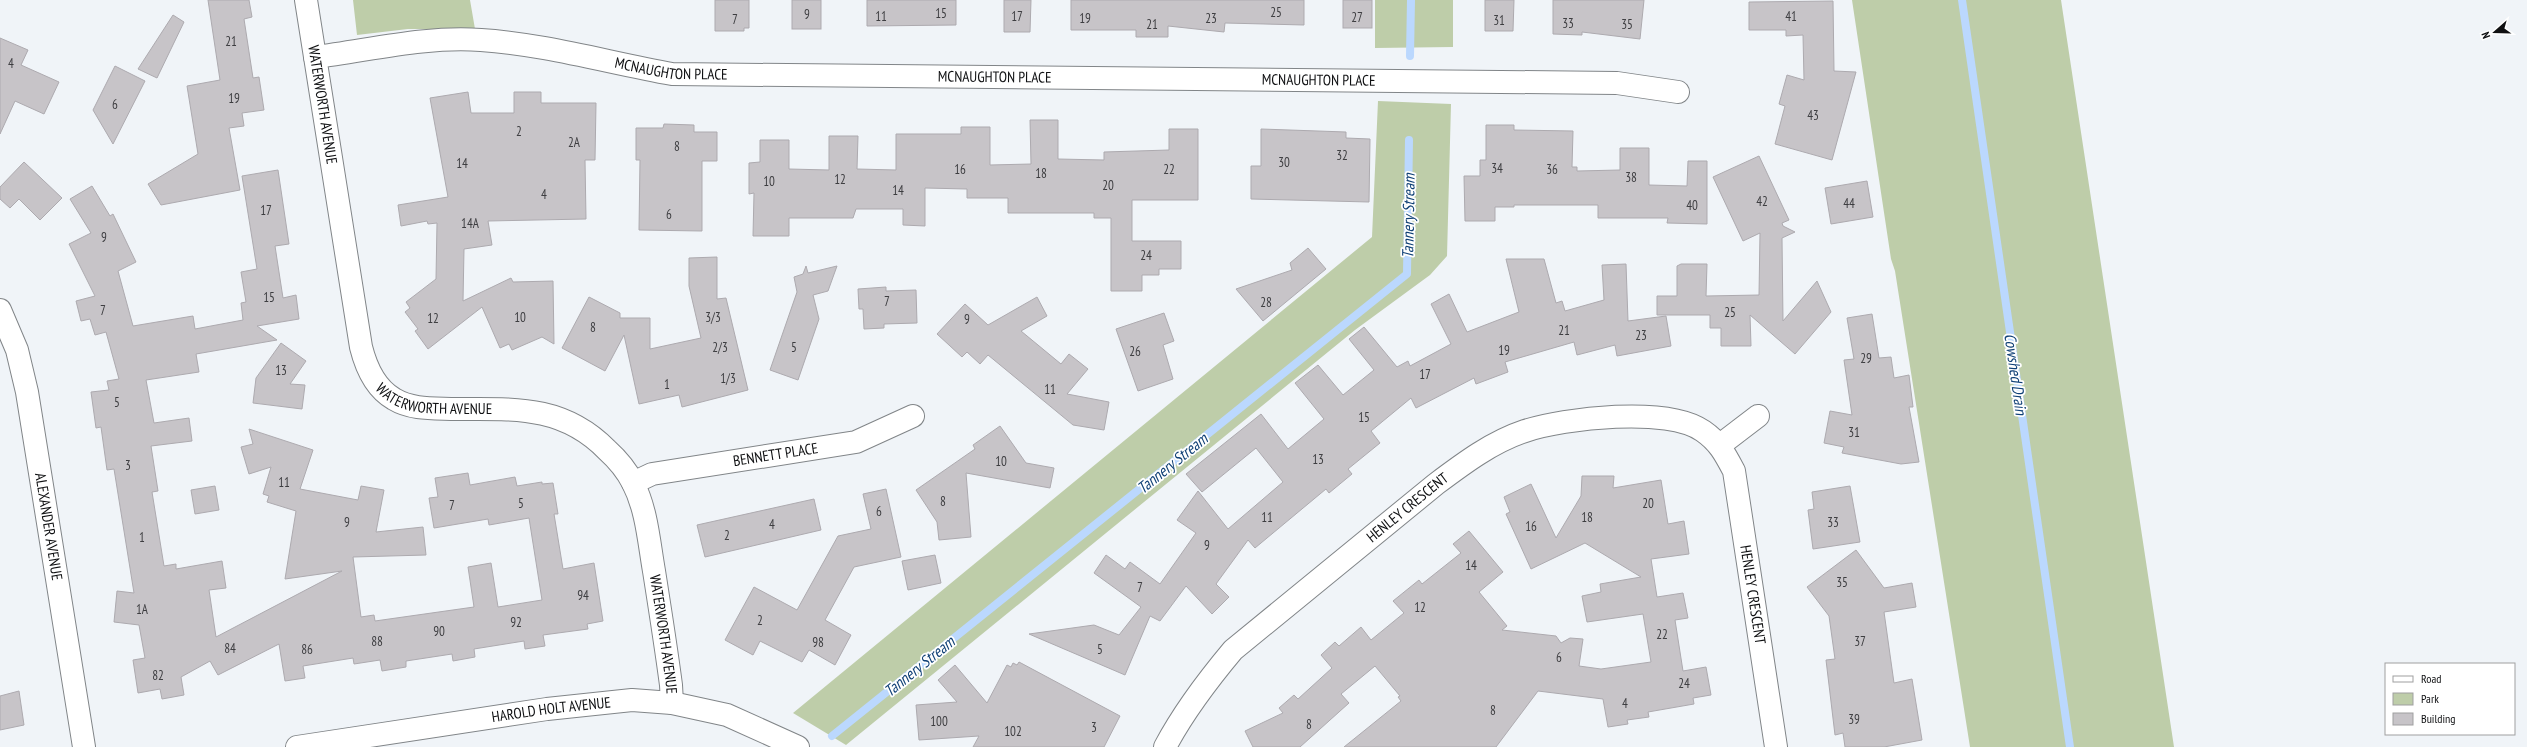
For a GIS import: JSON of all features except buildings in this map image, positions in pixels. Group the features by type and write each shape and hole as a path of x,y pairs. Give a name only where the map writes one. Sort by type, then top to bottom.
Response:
{"street":[{"name":"WATERWORTH AVENUE","path":"306,0 361,347 365,362 382,390 394,399 420,407 514,409 542,412 566,419 584,430 617,459 633,483 649,542 671,685 672,703"},
{"name":"MCNAUGHTON PLACE","path":"315,57 415,41 482,40 564,53 672,74 1618,83 1678,92"},
{"name":"ALEXANDER AVENUE","path":"0,310 17,350 27,392 84,747"},
{"name":"BENNETT PLACE","path":"633,483 652,474 856,442 914,416"},
{"path":"1720,445 1758,416"},
{"name":"HENLEY CRESCENT","path":"1165,747 1178,723 1205,683 1233,650 1436,484 1467,461 1498,442 1524,431 1558,422 1590,418 1669,419 1702,430 1720,445 1734,471 1774,747"},
{"name":"HAROLD HOLT AVENUE","path":"297,747 592,703 632,700 672,703 727,715 798,747"}],"green space":[{"path":"353,0 470,0 475,29 408,29 357,35"},
{"path":"1375,0 1453,0 1453,47 1375,48"},
{"path":"1852,0 2061,0 2174,747 1970,747 1895,271 1891,259"},
{"path":"1378,101 1451,104 1447,256 1430,275 1355,330 846,745 793,713 1372,237"}],"waterway":[{"name":"Tannery Stream","path":"1410,56 1411,0"},
{"name":"Cowshed Drain","path":"1962,0 2070,747"},
{"name":"Tannery Stream","path":"832,736 1407,274 1409,140"}]}
